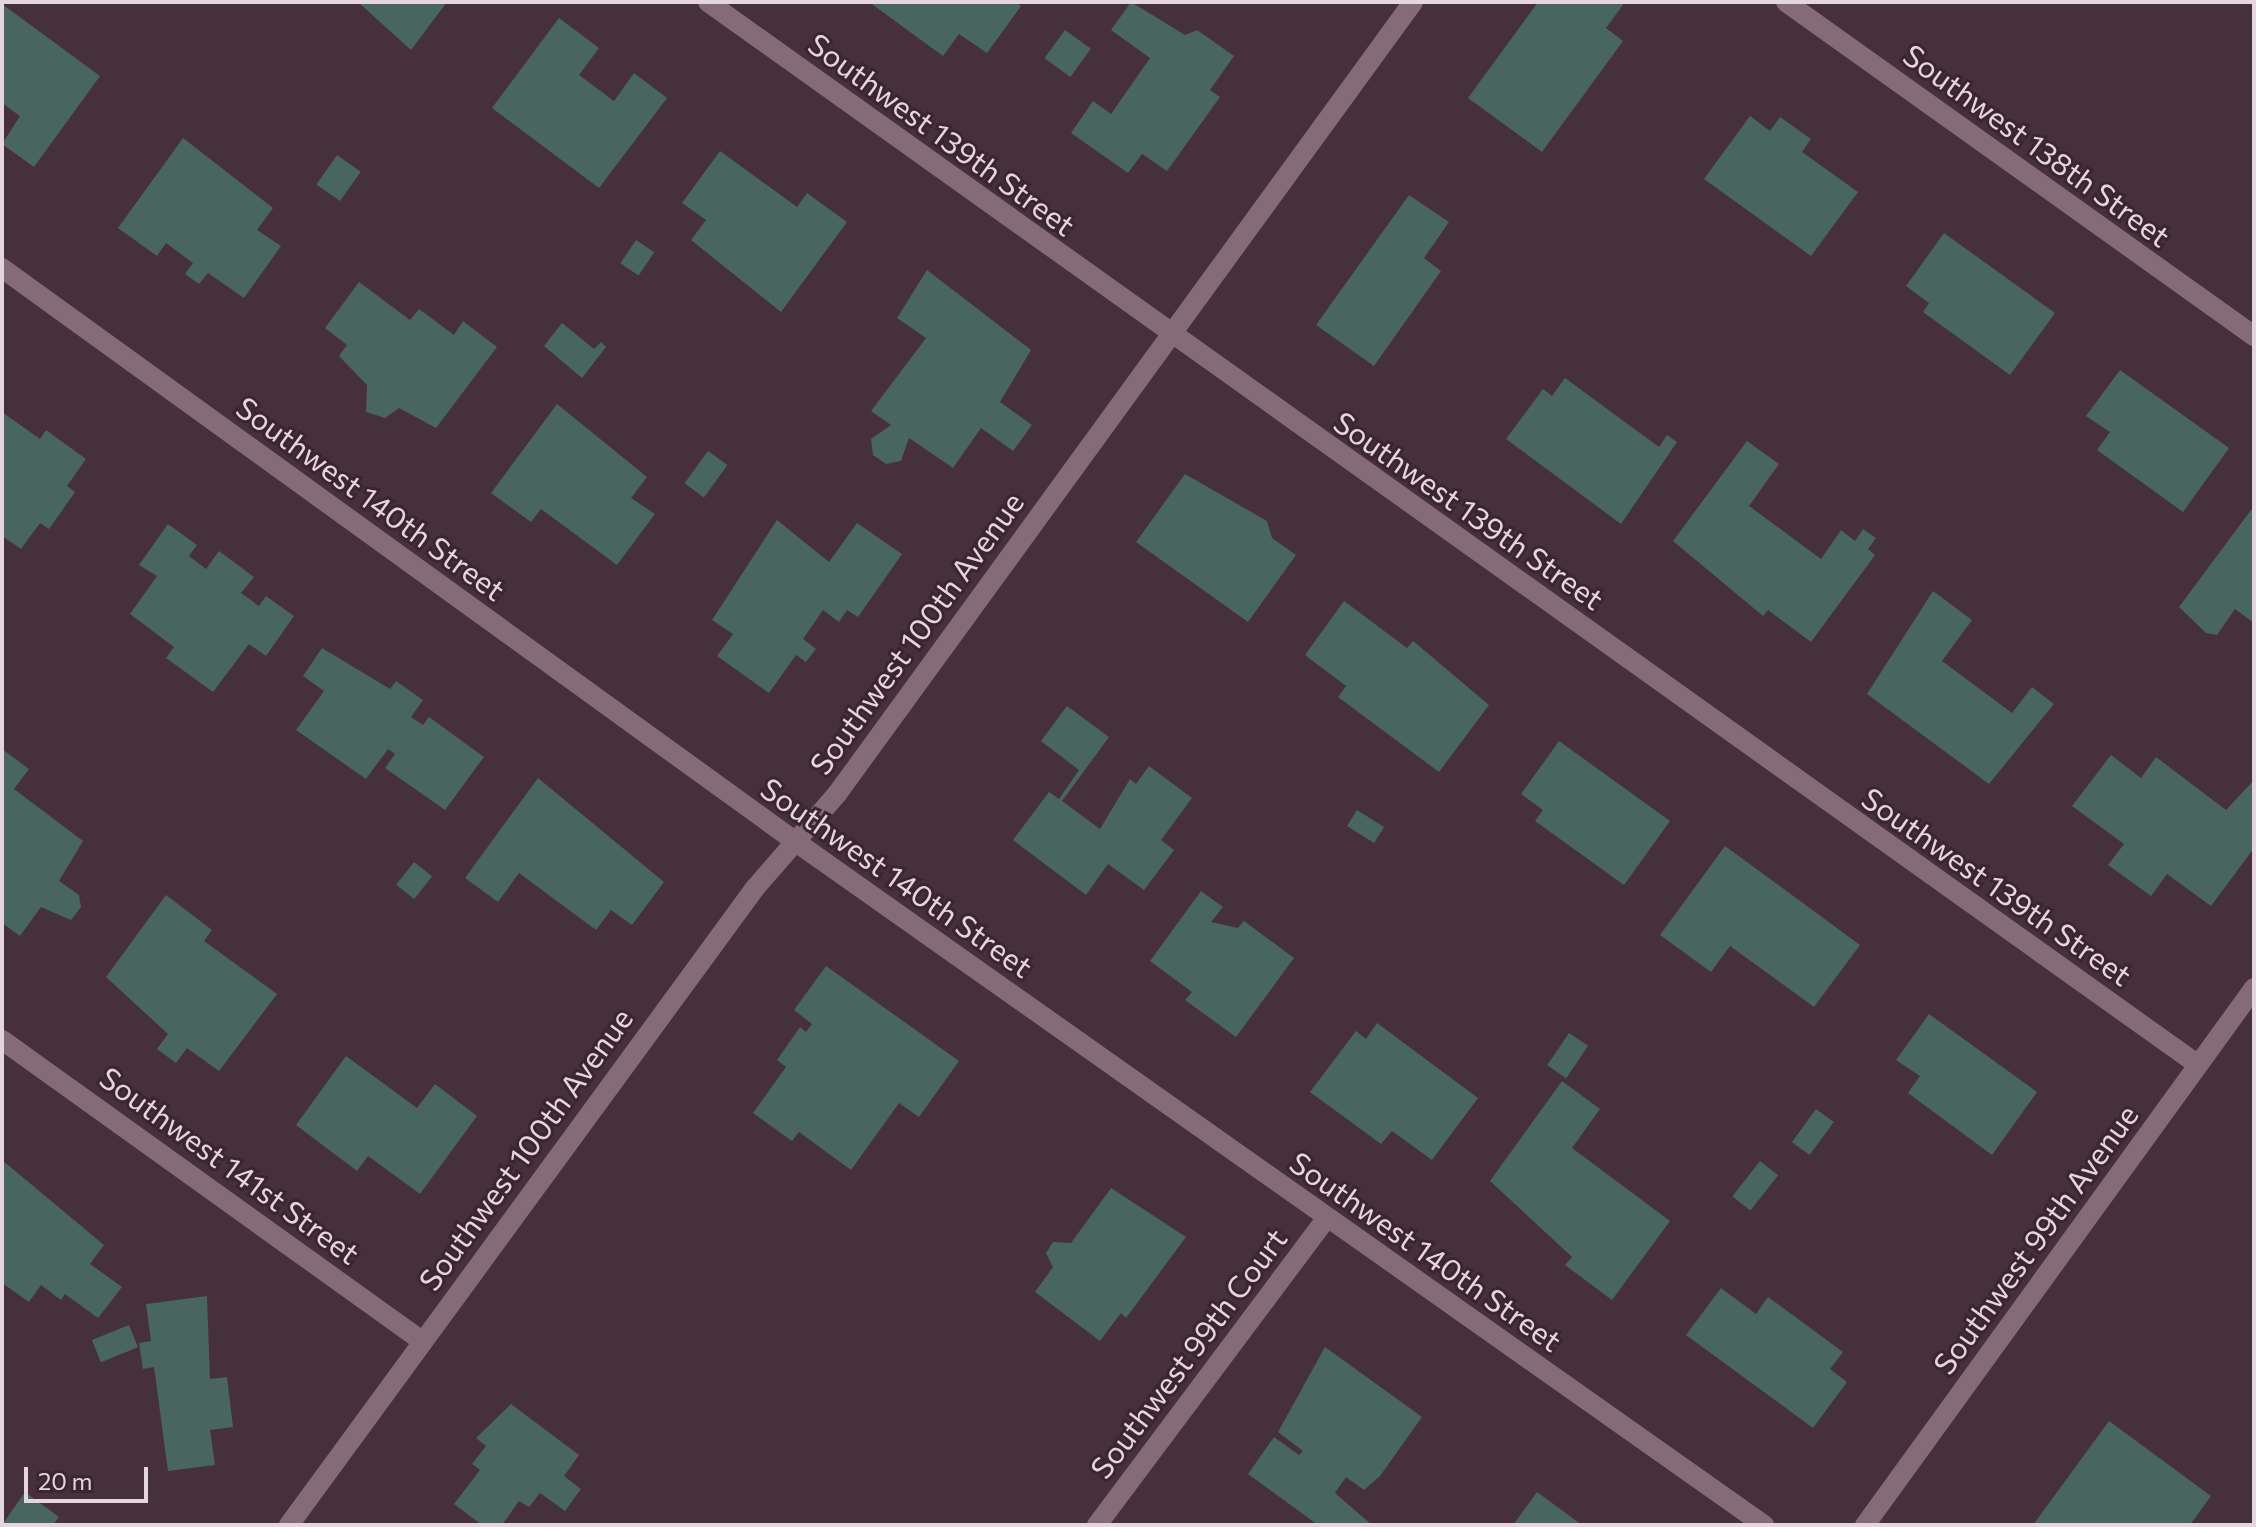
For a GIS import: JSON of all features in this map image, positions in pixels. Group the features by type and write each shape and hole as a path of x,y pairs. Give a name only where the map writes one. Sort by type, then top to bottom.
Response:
{"street":[{"name":"Southwest 139th Street","path":"708,2 2198,1065"},
{"name":"Southwest 100th Avenue","path":"289,1525 1413,2"},
{"name":"Southwest 138th Street","path":"1786,2 2254,336"},
{"name":"Southwest 140th Street","path":"2,268 796,842 1764,1525"},
{"name":"Southwest 99th Avenue","path":"1865,1525 2254,988"},
{"name":"Southwest 141st Street","path":"2,1040 422,1341"},
{"name":"Southwest 99th Court","path":"1097,1525 1327,1218"}],"building":[{"path":"358,2 447,2 411,50"},
{"path":"869,2 1016,2 1021,6 987,53 959,34 943,56"},
{"path":"1131,2 1185,35 1197,30 1234,56 1210,90 1220,97 1167,171 1142,154 1128,173 1071,133 1093,101 1111,114 1150,58 1111,30"},
{"path":"1538,2 1625,2 1606,28 1623,41 1542,152 1468,98"},
{"path":"2,4 100,76 34,167 2,144 20,116 2,103"},
{"path":"559,18 599,48 579,75 614,101 634,73 667,98 599,188 492,108"},
{"path":"1065,30 1091,49 1070,77 1044,58"},
{"path":"1750,116 1770,131 1780,117 1811,139 1802,152 1858,192 1811,256 1704,179"},
{"path":"183,138 273,208 257,230 281,246 244,298 208,273 199,284 185,274 193,263 166,243 157,256 118,228"},
{"path":"720,151 797,207 807,193 847,222 781,312 691,240 706,220 682,203"},
{"path":"337,155 361,172 340,201 316,184"},
{"path":"1409,195 1449,222 1424,258 1441,271 1374,366 1316,325"},
{"path":"1944,233 2055,313 2010,375 1923,312 1929,303 1906,286"},
{"path":"636,240 654,252 639,276 620,263"},
{"path":"927,270 1031,350 1000,402 1032,425 1013,451 981,428 953,468 909,438 901,461 886,464 873,455 871,439 891,425 871,411 926,338 897,318"},
{"path":"359,282 410,320 419,309 454,335 463,321 497,347 436,428 399,408 385,418 366,412 367,385 339,356 347,345 325,328"},
{"path":"562,323 594,349 601,342 606,347 582,378 544,346"},
{"path":"2120,370 2229,448 2183,512 2097,450 2110,432 2086,416"},
{"path":"1565,378 1659,447 1667,435 1677,442 1621,524 1506,439 1543,389 1552,396"},
{"path":"557,404 647,477 631,498 655,514 617,565 541,509 531,522 491,493"},
{"path":"2,412 40,439 46,430 86,459 67,486 75,492 49,529 40,523 21,549 2,536"},
{"path":"1747,441 1779,464 1749,506 1821,559 1841,530 1855,541 1863,529 1876,538 1868,549 1875,555 1811,642 1768,610 1763,616 1673,541"},
{"path":"708,451 727,465 704,497 684,483"},
{"path":"1185,474 1267,521 1272,538 1296,555 1248,622 1136,542"},
{"path":"2254,506 2254,623 2235,609 2217,635 2206,633 2179,607"},
{"path":"777,520 829,562 857,523 902,554 858,617 847,610 839,622 823,610 803,639 816,649 806,662 796,655 769,693 717,656 733,634 712,620"},
{"path":"168,524 197,545 189,556 206,569 219,551 254,577 241,593 259,606 266,596 294,616 266,656 249,644 213,692 166,658 174,647 130,614 157,576 139,565"},
{"path":"1933,591 1972,620 1942,661 2012,713 2032,687 2054,704 1989,784 1867,694"},
{"path":"1344,601 1407,648 1413,641 1489,705 1439,772 1338,697 1346,686 1305,655"},
{"path":"322,648 390,689 396,681 423,700 411,717 423,725 429,717 484,757 445,810 385,768 395,754 388,749 366,779 296,730 324,691 303,676"},
{"path":"1067,706 1109,737 1062,801 1100,829 1130,779 1136,784 1149,766 1192,798 1161,840 1174,850 1144,890 1108,864 1086,895 1013,840 1049,792 1059,799 1079,770 1041,741"},
{"path":"1559,741 1670,821 1624,885 1535,821 1543,810 1521,794"},
{"path":"2,749 29,769 14,789 83,841 59,881 79,895 81,907 71,920 41,907 20,936 2,923"},
{"path":"2111,755 2141,778 2156,757 2226,810 2254,780 2254,848 2211,906 2167,874 2151,896 2108,865 2124,844 2072,806"},
{"path":"538,778 664,882 632,925 611,910 596,930 519,873 498,902 465,878"},
{"path":"1357,810 1384,827 1374,843 1347,826"},
{"path":"1725,846 1860,945 1814,1007 1730,946 1711,972 1660,935"},
{"path":"414,862 432,876 414,899 396,885"},
{"path":"1201,891 1223,907 1211,922 1238,928 1244,921 1294,958 1236,1037 1185,1000 1192,992 1150,961"},
{"path":"166,895 212,930 204,941 277,994 219,1071 187,1048 176,1063 157,1049 168,1034 106,977"},
{"path":"826,966 959,1061 919,1117 899,1103 851,1170 799,1132 792,1141 753,1113 786,1067 777,1060 800,1027 806,1032 812,1024 794,1010"},
{"path":"1929,1014 2037,1092 1992,1155 1908,1093 1920,1076 1896,1060"},
{"path":"1377,1023 1478,1098 1432,1160 1392,1131 1381,1144 1310,1092 1356,1031 1366,1039"},
{"path":"1569,1033 1588,1046 1566,1078 1547,1065"},
{"path":"346,1056 417,1108 435,1084 477,1116 420,1194 368,1156 357,1171 296,1125"},
{"path":"1562,1081 1600,1109 1572,1148 1670,1221 1612,1300 1565,1265 1572,1257 1490,1181"},
{"path":"1816,1109 1834,1122 1810,1155 1792,1142"},
{"path":"2,1160 104,1245 90,1264 122,1287 98,1318 65,1294 61,1300 41,1285 29,1302 2,1283"},
{"path":"1760,1161 1778,1175 1750,1211 1732,1196"},
{"path":"1111,1188 1186,1237 1126,1318 1121,1313 1100,1341 1035,1292 1053,1267 1046,1253 1053,1242 1071,1243"},
{"path":"1721,1288 1756,1314 1768,1297 1843,1352 1830,1369 1847,1382 1813,1428 1686,1335"},
{"path":"207,1296 210,1379 227,1377 233,1427 210,1430 215,1465 168,1471 154,1367 143,1369 139,1343 151,1341 146,1304"},
{"path":"129,1325 138,1347 101,1362 92,1340"},
{"path":"1325,1347 1422,1417 1380,1476 1364,1490 1346,1477 1335,1493 1372,1525 1318,1525 1248,1474 1274,1437 1299,1455 1303,1451 1278,1432"},
{"path":"511,1404 579,1455 564,1476 581,1489 565,1511 540,1493 529,1507 519,1501 502,1525 482,1525 454,1504 480,1470 472,1464 486,1446 476,1438"},
{"path":"2109,1421 2211,1496 2190,1525 2033,1525"},
{"path":"25,1492 59,1517 53,1525 2,1525"},
{"path":"1537,1492 1582,1525 1513,1525"}]}
